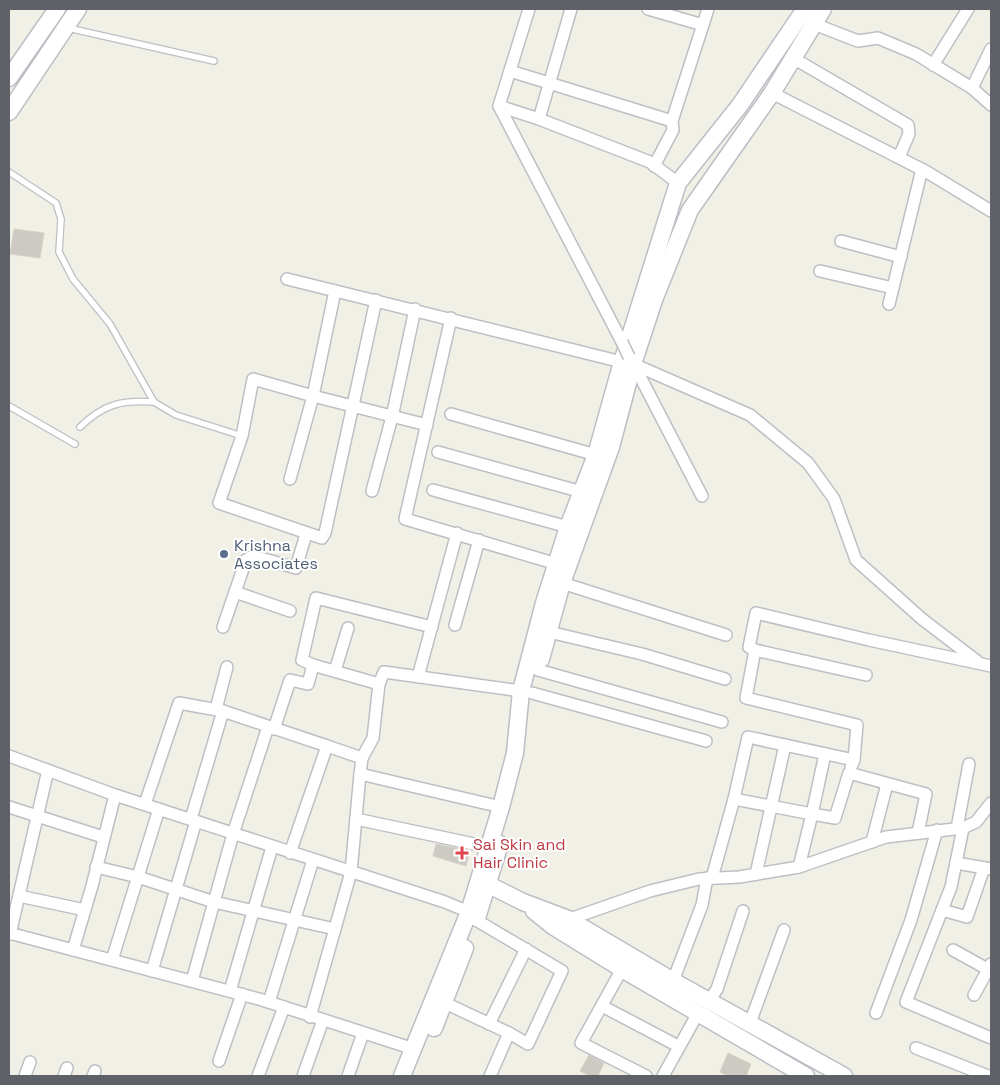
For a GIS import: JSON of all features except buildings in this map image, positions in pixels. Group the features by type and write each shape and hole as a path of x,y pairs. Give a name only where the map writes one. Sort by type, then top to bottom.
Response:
{"street":[{"path":"9,78 57,9"},
{"path":"9,112 78,9"},
{"path":"529,9 499,106 622,342 628,361 702,496"},
{"path":"539,119 571,9"},
{"path":"654,166 673,130 672,121 708,9"},
{"path":"483,882 488,847 515,753 526,692 557,564 568,528 596,455 628,361 678,183 740,106 805,9"},
{"path":"413,1076 445,1002 522,761 526,692 538,670 562,583 611,447 628,361 693,203 772,93 823,9"},
{"path":"933,65 968,9"},
{"path":"654,10 703,25"},
{"path":"814,24 826,31 858,41 878,38 916,54 972,88 991,105"},
{"path":"972,88 991,49"},
{"path":"793,58 908,125 909,134 900,158"},
{"path":"510,71 672,121"},
{"path":"772,93 922,169 991,210"},
{"path":"499,106 539,119 650,162 678,183"},
{"path":"889,304 922,169"},
{"path":"841,241 901,257"},
{"path":"820,271 893,288"},
{"path":"287,279 628,361 750,415 808,463 834,499 856,560 922,619 977,661"},
{"path":"290,480 313,396 336,290"},
{"path":"376,300 352,406 324,536 318,538 219,503 242,436 253,379 313,396 352,406 392,417 426,425"},
{"path":"372,491 392,417 415,309"},
{"path":"451,318 405,519 557,564"},
{"path":"452,414 596,455"},
{"path":"438,452 582,492"},
{"path":"433,490 568,528"},
{"path":"418,677 457,533"},
{"path":"223,627 245,563 253,556 296,568 306,534"},
{"path":"455,625 479,540"},
{"path":"562,583 726,635"},
{"path":"235,592 290,611"},
{"path":"379,684 313,665 302,660 316,598 432,627"},
{"path":"866,675 755,650 749,647 756,612 869,640 977,661 991,666"},
{"path":"334,671 348,628"},
{"path":"549,632 642,654 725,679"},
{"path":"734,799 835,818 854,760 857,725 746,698 755,650"},
{"path":"192,981 233,834 271,728 290,680 308,684 313,665"},
{"path":"152,971 194,820 219,710 226,667"},
{"path":"538,670 722,722"},
{"path":"310,1016 351,872 362,758 373,738 379,684 384,672 526,692 706,741"},
{"path":"145,804 179,703 219,710 362,758"},
{"path":"673,981 702,905 734,799 748,736 854,760"},
{"path":"756,874 786,745"},
{"path":"290,853 327,746"},
{"path":"799,867 825,754"},
{"path":"9,756 114,795 445,902 472,916 562,971 528,1044 445,1002"},
{"path":"969,764 951,887 906,1002 991,1038"},
{"path":"48,770 9,934 242,994 414,1049"},
{"path":"849,773 926,794 918,833"},
{"path":"360,774 501,807"},
{"path":"872,842 887,784"},
{"path":"73,950 114,795"},
{"path":"561,923 650,891 709,878 756,874 799,867 886,837 960,828 976,822 991,803"},
{"path":"9,807 103,837"},
{"path":"112,960 159,809"},
{"path":"356,819 488,847"},
{"path":"876,1013 912,920 937,830"},
{"path":"230,991 272,847"},
{"path":"269,1002 313,860"},
{"path":"942,910 967,918 988,869 956,862"},
{"path":"96,867 138,877 214,902 336,929"},
{"path":"483,882 673,981 704,1007 806,1076"},
{"path":"19,896 85,910"},
{"path":"663,1076 678,1046 717,989 743,911"},
{"path":"402,1076 472,916"},
{"path":"561,923 622,969 704,1007 750,1023 844,1076"},
{"path":"750,1023 784,930"},
{"path":"489,1024 526,949"},
{"path":"953,950 990,968 974,995"},
{"path":"622,969 582,1043 646,1076"},
{"path":"219,1061 242,994"},
{"path":"602,1006 678,1046"},
{"path":"258,1076 284,1007"},
{"path":"303,1076 323,1020"},
{"path":"348,1076 363,1033"},
{"path":"490,1076 509,1033"},
{"path":"916,1048 988,1076"},
{"path":"25,1076 30,1062"}],"lane":[{"path":"65,28 214,61"},
{"path":"9,172 56,203 61,219 59,252 73,279 110,324 154,402"},
{"path":"80,427 95,413 113,404 133,401 154,402 176,415 242,436"},
{"path":"9,406 75,444"}],"place":[{"name":"Krishna Associates","path":"224,554"},
{"name":"Sai Skin and Hair Clinic","path":"462,853"}]}
